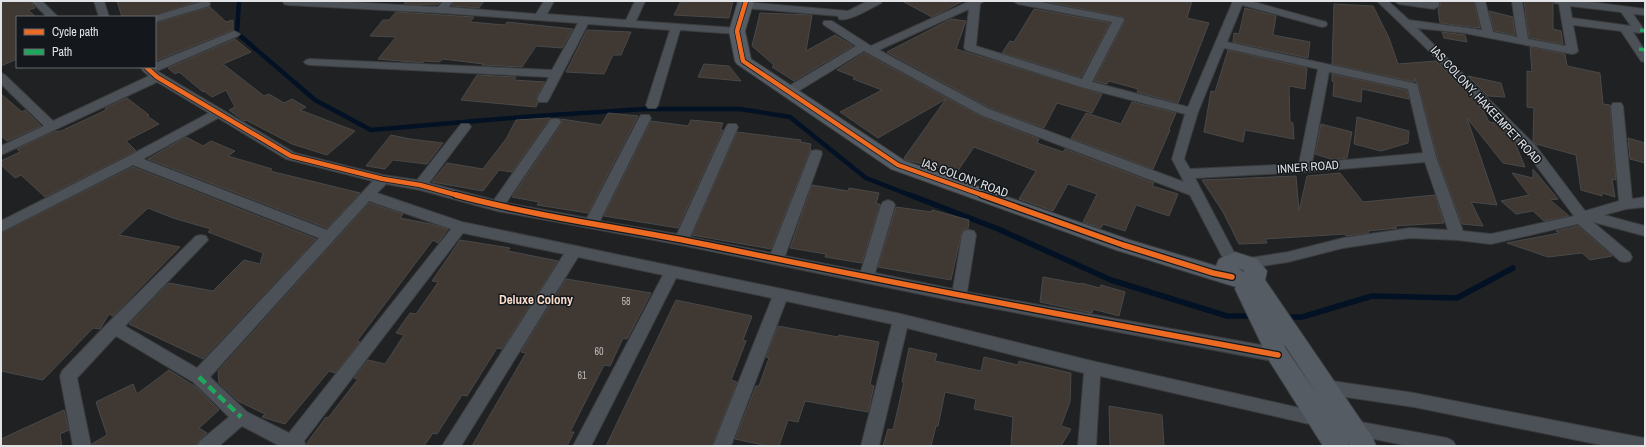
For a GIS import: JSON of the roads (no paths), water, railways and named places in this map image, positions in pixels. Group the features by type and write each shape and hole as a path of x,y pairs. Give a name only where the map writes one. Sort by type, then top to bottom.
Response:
{"street":[{"path":"36,1 52,16"},
{"path":"99,1 104,16"},
{"path":"441,10 448,1"},
{"path":"539,18 549,1"},
{"path":"629,24 640,1"},
{"path":"877,1 851,14 828,23 867,48 985,112 1196,192"},
{"path":"1018,1 1119,20 1085,84"},
{"path":"1322,24 1238,1 1192,112 1178,159 1241,272 1270,317 1325,387 1344,437"},
{"name":"IAS COLONY, HAKEEMPET ROAD","path":"1382,1 1431,46 1531,149 1583,217 1625,258"},
{"path":"1400,1 1434,6 1434,1"},
{"path":"1480,1 1488,34"},
{"path":"1516,1 1522,21 1523,40"},
{"path":"288,2 441,10 737,31 746,3 851,14"},
{"path":"977,2 970,48 1085,84 1192,112"},
{"path":"788,92 867,48 977,2"},
{"path":"1405,22 1523,40 1572,51 1568,21 1561,2 1645,12"},
{"path":"156,19 205,4"},
{"path":"1625,10 1642,30"},
{"path":"543,99 584,21"},
{"path":"1568,21 1642,30"},
{"path":"652,105 676,27"},
{"path":"1625,29 1643,52"},
{"name":"IAS COLONY ROAD","path":"737,31 743,61 898,165 1123,245 1212,273 1241,272"},
{"path":"1,151 52,127 150,71 234,34"},
{"path":"1220,44 1413,87 1430,157 1457,235"},
{"path":"310,62 555,74"},
{"path":"1305,168 1324,67"},
{"path":"150,71 292,156 383,179 420,185 497,206 681,240 959,296 1278,355"},
{"path":"1,77 52,127"},
{"path":"1617,106 1626,204"},
{"path":"1,227 132,160 218,113"},
{"path":"591,224 645,118"},
{"path":"497,206 555,122"},
{"path":"420,185 465,127"},
{"path":"681,240 732,127"},
{"path":"776,260 816,154"},
{"name":"INNER ROAD","path":"1186,174 1305,168 1430,157"},
{"path":"132,160 329,236"},
{"path":"199,377 383,179"},
{"path":"367,195 460,227 901,320 1092,368 1320,420"},
{"path":"1241,272 1288,257 1343,243 1410,233 1457,235 1491,239 1583,217 1626,204 1645,202"},
{"path":"866,278 888,205"},
{"path":"1583,217 1645,231"},
{"path":"114,327 199,377 241,417 295,444 460,227"},
{"path":"959,296 969,235"},
{"path":"82,446 68,376 114,327 202,240"},
{"path":"451,446 574,251"},
{"path":"582,446 672,272"},
{"path":"722,446 781,294"},
{"path":"1270,317 1278,355 1320,420 1344,437 1364,446"},
{"path":"870,446 901,320"},
{"path":"1087,446 1092,368"},
{"path":"1325,387 1414,400 1644,446"},
{"path":"206,446 241,417"},
{"path":"1344,437 1447,446"}],"waterway":[{"path":"239,1 237,33 315,100 371,130 522,117 644,109 740,109 790,117 866,178 912,196"},
{"path":"910,195 998,229 1111,280 1227,316 1253,316"},
{"path":"1285,317 1302,317 1372,296 1457,298 1513,268"}],"district":[{"name":"Deluxe Colony","path":"536,299"}]}
